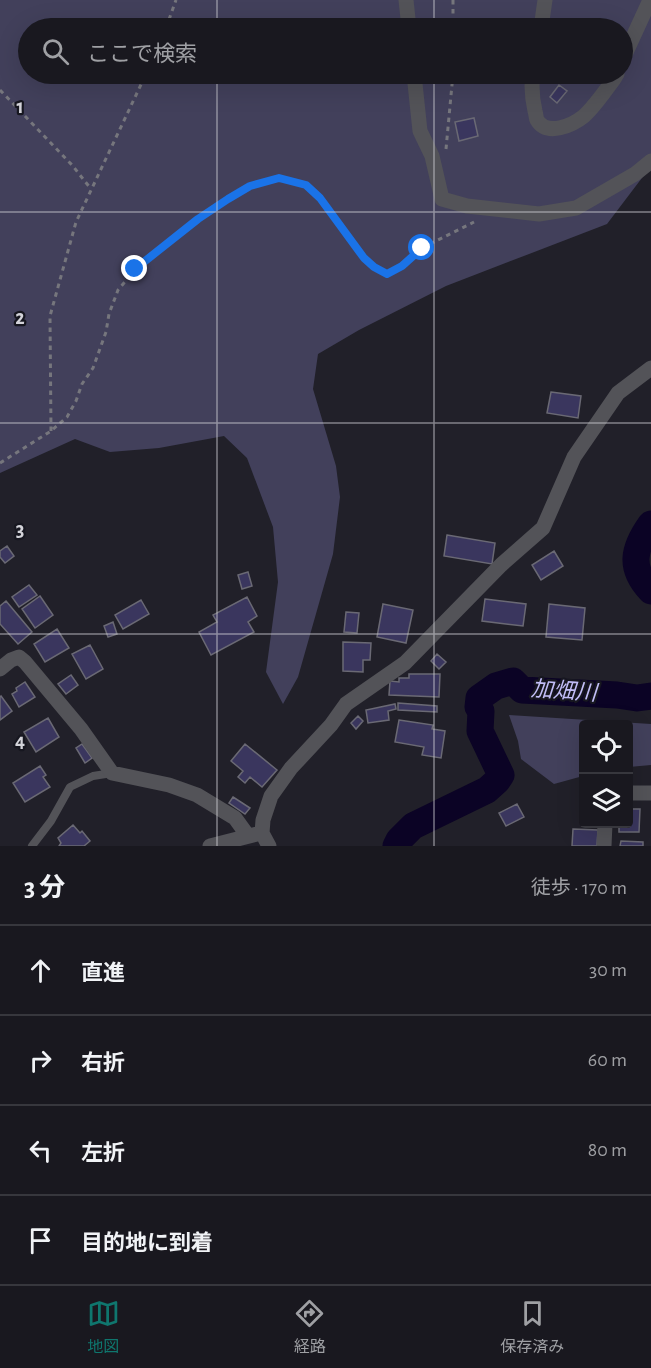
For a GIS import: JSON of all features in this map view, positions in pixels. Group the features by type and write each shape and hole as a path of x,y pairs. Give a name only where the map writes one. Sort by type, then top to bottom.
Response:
{"street":[{"path":"406,0 408,18"},
{"path":"542,18 545,0"},
{"path":"633,37 650,0"},
{"path":"415,84 420,130 432,156 442,199 467,206 539,214 576,208 635,174 651,161"},
{"path":"531,84 537,121 546,128 558,128 576,121 585,114 610,84"},
{"path":"260,838 271,796 291,768 331,725 346,704 405,663 501,565 543,528 574,457 618,393 651,368"},
{"path":"0,669 19,657 26,662 81,729 112,773 170,784 197,795 235,818 260,838"},
{"path":"633,793 651,793"},
{"path":"604,846 605,828"},
{"path":"210,846 260,838"}],"lane":[{"path":"32,846 51,821 70,787 93,776 112,773"}],"path":[{"path":"169,18 176,0"},
{"path":"453,0 453,18"},
{"path":"51,431 50,316 76,222 141,84"},
{"path":"446,153 452,84"},
{"path":"0,90 72,165 91,189"},
{"path":"0,463 51,431 67,417 82,384 93,368 118,290 135,269 198,219 250,186 279,178 306,185 320,198 364,258 387,274 402,266 422,248 498,209"}],"shaded area":[{"path":"0,0 651,0 651,166 607,224 446,286 359,330 318,354 313,389 336,466 340,497 333,554 298,677 283,704 266,672 278,582 273,527 247,458 224,436 159,448 110,452 75,439 0,473"},
{"path":"509,715 588,720 579,720 579,777 554,784 521,759 518,741"},
{"path":"633,723 651,724 651,765 633,767"}],"building":[{"path":"559,85 567,91 557,103 550,97"},
{"path":"474,118 478,136 459,141 455,122"},
{"path":"551,392 581,396 578,418 547,413"},
{"path":"447,535 495,543 492,564 444,556"},
{"path":"7,546 14,556 5,563 0,557 0,551"},
{"path":"554,551 563,566 541,580 532,565"},
{"path":"248,572 252,586 242,589 238,575"},
{"path":"29,585 37,595 19,607 12,597"},
{"path":"40,596 53,615 35,628 22,609"},
{"path":"247,597 257,616 248,622 254,632 211,655 199,632 217,622 213,615"},
{"path":"485,599 526,604 523,626 482,621"},
{"path":"141,600 149,614 123,629 115,615"},
{"path":"6,601 32,632 18,644 0,624 0,606"},
{"path":"383,604 413,610 406,643 377,637"},
{"path":"549,604 585,608 582,640 546,637"},
{"path":"346,612 359,613 357,633 344,632"},
{"path":"113,622 117,634 108,637 104,626"},
{"path":"57,629 69,648 45,662 34,644"},
{"path":"343,642 371,643 370,660 363,660 363,672 343,671"},
{"path":"90,645 103,669 86,679 72,654"},
{"path":"437,654 446,662 439,669 431,661"},
{"path":"409,674 440,674 439,697 389,695 390,681 399,682 399,678 409,678"},
{"path":"71,675 78,685 66,694 58,684"},
{"path":"25,682 35,697 19,707 12,694"},
{"path":"0,697 12,711 0,720"},
{"path":"398,703 437,706 437,712 398,710"},
{"path":"395,704 396,709 388,711 389,720 368,723 366,710"},
{"path":"358,716 363,721 356,729 351,723"},
{"path":"48,718 59,737 36,752 24,732"},
{"path":"399,720 433,725 432,729 445,731 441,758 422,755 424,747 395,742"},
{"path":"82,744 92,758 85,763 76,748"},
{"path":"245,744 277,770 262,787 250,777 245,783 238,777 243,771 231,761"},
{"path":"40,766 46,775 43,777 50,787 25,802 13,783"},
{"path":"233,797 250,808 245,814 229,803"},
{"path":"517,804 524,817 506,826 499,813"},
{"path":"633,809 640,809 639,832 619,832 619,828 633,828"},
{"path":"73,825 90,841 84,846 59,846 61,843 58,838"},
{"path":"573,829 598,830 597,846 572,846"},
{"path":"621,841 643,842 643,846 620,846"}],"waterway":[{"name":"加畑川","path":"651,524 640,542 636,558 639,574 651,591"},
{"name":"加畑川","path":"396,846 413,826 487,790 501,775 480,731 481,711 478,707 479,698 496,686 513,681 522,690 637,698 651,696"}],"route":[{"path":"135,269 198,219 228,199 250,186 279,178 306,185 320,198 364,258 387,274 402,266 422,248"}]}
